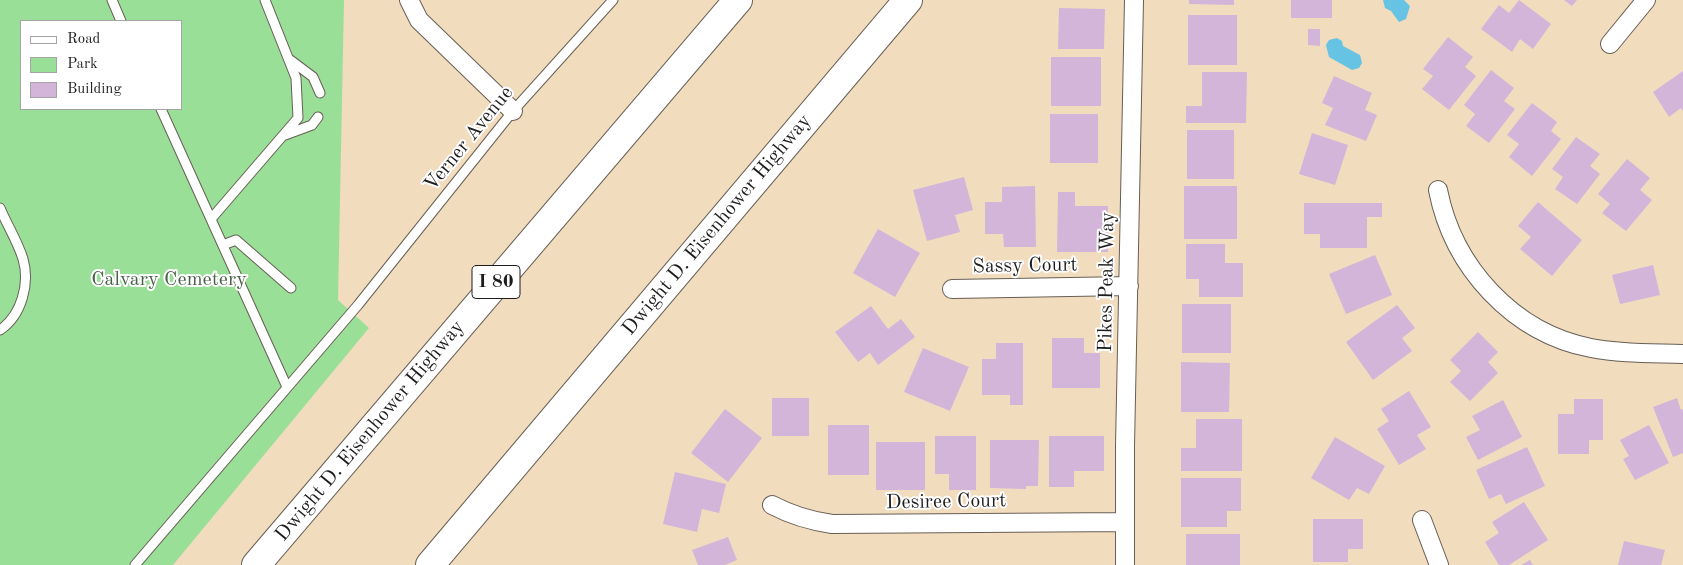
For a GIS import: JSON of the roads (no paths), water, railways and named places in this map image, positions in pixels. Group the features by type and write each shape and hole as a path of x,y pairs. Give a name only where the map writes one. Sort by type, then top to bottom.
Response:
{"highway":[{"name":"Dwight D. Eisenhower Highway","path":"256,565 738,0"},
{"name":"Dwight D. Eisenhower Highway","path":"430,565 908,0"}],"street":[{"path":"409,0 419,20 513,111"},
{"name":"Pikes Peak Way","path":"1126,565 1125,446 1134,0"},
{"path":"1610,44 1646,0"},
{"path":"1438,190 1452,235 1467,263 1488,290 1521,318 1544,331 1575,344 1592,348 1625,352 1683,354"},
{"name":"Sassy Court","path":"952,289 1129,286"},
{"name":"Desiree Court","path":"772,505 786,513 816,522 832,524 1125,522"},
{"path":"1422,520 1439,565"}],"lane":[{"path":"112,0 121,20"},
{"path":"211,219 298,118 296,78 265,0"},
{"name":"Verner Avenue","path":"135,565 358,305 513,111 612,0"},
{"path":"289,59 313,77 320,93"},
{"path":"161,110 287,387"},
{"path":"283,136 312,125 318,117"},
{"path":"0,208 23,259 26,281 22,302 0,330"},
{"path":"223,245 236,240 291,288"}],"water":[{"path":"1383,0 1404,0 1410,6 1406,19 1399,22 1391,11 1385,8"},
{"path":"1337,38 1342,41 1343,46 1360,55 1362,63 1359,68 1352,70 1329,57 1326,45 1329,40"}],"park label":[{"name":"Calvary Cemetery","path":"169,280"}]}
